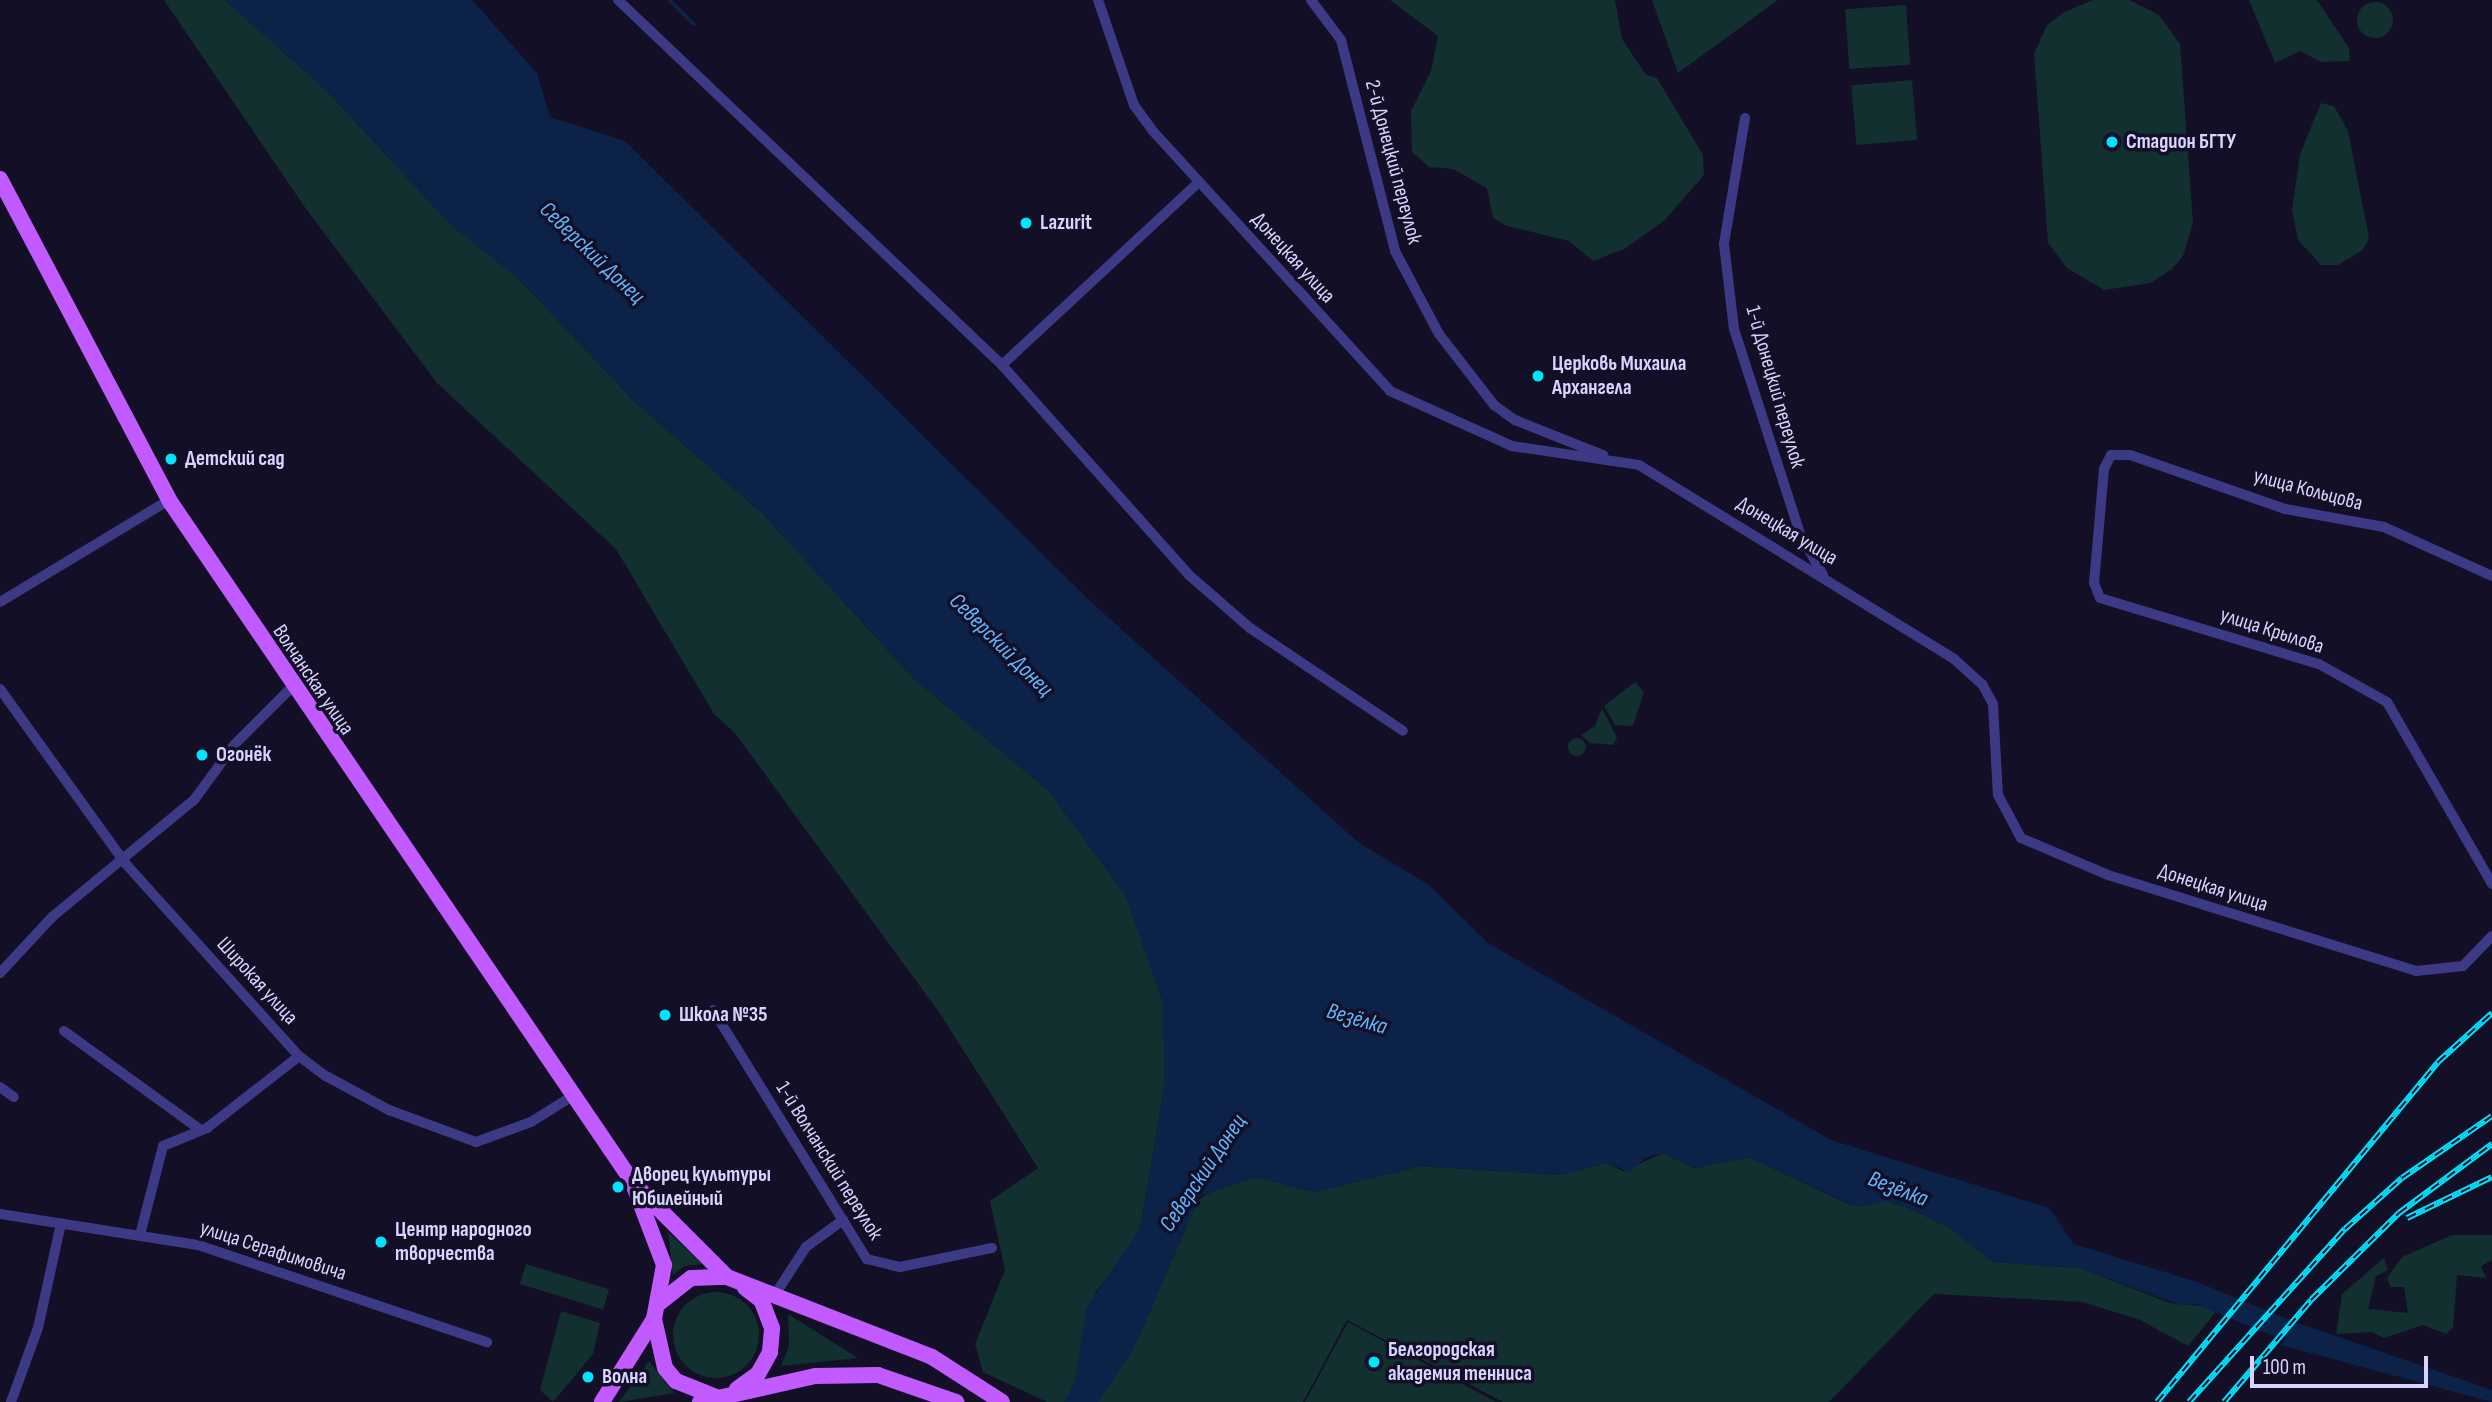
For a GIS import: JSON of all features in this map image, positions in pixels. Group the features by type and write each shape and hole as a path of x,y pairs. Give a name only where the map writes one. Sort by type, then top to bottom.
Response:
{"main road":[{"name":"Волчанская улица","path":"0,179 169,499 291,688 632,1181"},
{"path":"632,1181 732,1280 761,1300 772,1328"},
{"path":"632,1181 660,1240 664,1265 656,1312 665,1368 676,1381 716,1397 815,1376 878,1375 956,1402"},
{"path":"602,1402 656,1312 691,1278 732,1280 776,1293 932,1357 997,1399"},
{"path":"716,1397 758,1374 770,1352 776,1293"}],"street":[{"path":"618,0 1002,365 1189,575 1250,628 1403,731"},
{"name":"Донецкая улица","path":"1098,0 1134,105 1199,182 1390,391 1512,446 1604,456 1639,465 1823,575 1982,684 1996,728 1998,795 2021,838 2108,875 2416,971 2463,967 2492,936"},
{"name":"2-й Донецкий переулок","path":"1311,0 1341,40 1395,251 1439,334 1504,413 1604,456"},
{"name":"1-й Донецкий переулок","path":"1745,118 1724,244 1734,329 1801,536 1823,575"},
{"path":"1002,365 1199,182"},
{"name":"улица Кольцова","path":"2100,598 2094,583 2111,455 2141,458 2285,509 2384,527 2492,576"},
{"path":"0,602 169,499"},
{"name":"улица Крылова","path":"2100,598 2319,664 2386,702 2492,884"},
{"path":"0,973 52,917 125,863 194,800 234,744 291,688"},
{"name":"Широкая улица","path":"0,689 125,863 299,1056 389,1110 476,1142 531,1122 574,1095"},
{"name":"1-й Волчанский переулок","path":"713,1010 867,1259 880,1267 992,1248"},
{"path":"64,1031 201,1130"},
{"path":"140,1235 163,1146 201,1130 299,1056"},
{"path":"0,1087 14,1097"},
{"name":"улица Серафимовича","path":"0,1214 198,1244 487,1342"},
{"path":"776,1293 806,1247 842,1220"},
{"path":"10,1402 38,1328 61,1223"}],"green space":[{"path":"164,0 225,0 327,91 451,225 517,277 635,402 764,515 914,679 1049,791 1126,896 1163,1002 1165,1084 1140,1228 1123,1260 1096,1291 1075,1384 1064,1402 1047,1402 983,1372 975,1344 1005,1270 990,1201 1038,1168 941,1015 735,733 714,714 616,549 437,383 304,206"},
{"path":"1390,0 1615,0 1622,39 1646,75 1657,78 1703,155 1704,175 1664,221 1624,249 1593,261 1569,241 1507,226 1493,218 1487,188 1453,169 1429,167 1412,152 1411,111 1431,71 1438,36"},
{"path":"1652,0 1778,0 1678,73"},
{"name":"Стадион БГТУ","path":"2093,0 2129,0 2159,15 2180,44 2193,223 2183,256 2171,270 2150,283 2104,290 2067,268 2048,243 2034,54 2047,25 2064,12"},
{"path":"2249,0 2317,0 2349,48 2350,61 2321,62 2300,51 2275,63"},
{"path":"2375,2 2388,7 2393,20 2388,33 2375,38 2362,33 2357,20 2362,7"},
{"path":"1906,5 1910,65 1849,69 1845,9"},
{"path":"1912,80 1917,140 1856,145 1851,85"},
{"path":"2321,103 2334,106 2348,131 2369,238 2363,250 2338,265 2321,265 2298,240 2292,210 2300,154"},
{"path":"1635,682 1644,692 1633,726 1615,725 1604,706"},
{"path":"1602,708 1617,738 1613,745 1590,743 1581,735 1595,726"},
{"path":"1577,738 1585,743 1586,747 1581,755 1577,756 1569,751 1568,747 1573,739"},
{"path":"1663,1153 1694,1168 1749,1157 1851,1205 1887,1201 1908,1208 1950,1228 1993,1262 2080,1268 2170,1303 2219,1308 2188,1346 2140,1320 2083,1302 1934,1294 1829,1402 1503,1402 1347,1320 1303,1402 1098,1402 1139,1336 1198,1200 1216,1189 1257,1177 1314,1192 1421,1166 1559,1175 1607,1163 1623,1171"},
{"path":"668,1232 703,1264 684,1266 673,1275"},
{"path":"2452,1235 2492,1235 2492,1260 2481,1266 2486,1278 2457,1275 2453,1328 2446,1334 2423,1325 2384,1338 2372,1332 2336,1334 2342,1294 2384,1258 2388,1270 2376,1276 2368,1309 2408,1313 2404,1287 2390,1287 2387,1278 2402,1257"},
{"path":"526,1264 609,1289 603,1310 520,1284"},
{"path":"716,1292 740,1299 752,1311 759,1335 752,1359 740,1371 716,1378 692,1371 680,1359 673,1335 680,1311 692,1299"},
{"path":"561,1311 600,1323 593,1354 553,1402 540,1390"},
{"path":"788,1314 858,1358 781,1366 789,1346"},
{"name":"Белгородская академия тенниса","path":"1348,1322 1496,1402 1305,1402"},
{"path":"649,1361 674,1393 619,1402"}],"water":[{"name":"Северский Донец","path":"225,0 472,0 537,73 550,117 625,141 1090,601 1359,843 1429,885 1488,943 1831,1140 2049,1208 2074,1244 2197,1282 2227,1296 2224,1303 2180,1305 2080,1268 1993,1262 1950,1228 1908,1208 1887,1201 1857,1207 1749,1157 1694,1168 1663,1153 1644,1158 1630,1172 1607,1163 1559,1175 1421,1166 1314,1192 1257,1177 1200,1196 1131,1354 1098,1402 1064,1402 1075,1383 1086,1308 1140,1228 1165,1084 1163,1002 1126,896 1049,791 914,679 764,515 635,402 517,277 451,225 327,91"},
{"path":"2301,1324 2492,1390 2492,1402 2280,1345"}],"waterway":[{"path":"670,0 694,24"},
{"name":"Везёлка","path":"2197,1293 2319,1343"}],"railway":[{"path":"2157,1402 2438,1062 2492,1013"},
{"path":"2189,1402 2345,1229 2402,1178 2492,1116"},
{"path":"2224,1402 2311,1300 2399,1213 2492,1144"},
{"path":"2407,1218 2492,1177"}],"place":[{"name":"Стадион БГТУ","path":"2112,142"},
{"name":"Lazurit","path":"1026,223"},
{"name":"Церковь Михаила Архангела","path":"1538,376"},
{"name":"Детский сад","path":"171,459"},
{"name":"Огонёк","path":"202,755"},
{"name":"Школа №35","path":"665,1015"},
{"name":"Дворец культуры Юбилейный","path":"618,1187"},
{"name":"Центр народного творчества","path":"381,1242"},
{"name":"Белгородская академия тенниса","path":"1374,1362"},
{"name":"Волна","path":"588,1377"}]}
